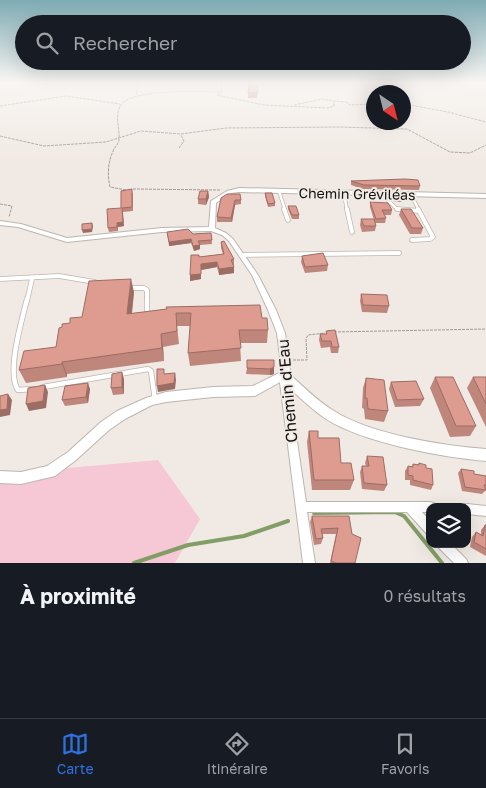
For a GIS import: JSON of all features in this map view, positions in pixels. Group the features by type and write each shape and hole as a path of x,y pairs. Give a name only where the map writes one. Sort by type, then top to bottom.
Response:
{"street":[{"name":"Chemin Gréviléas","path":"229,192 240,190 486,196"},
{"path":"0,223 8,223 60,239 74,241 162,230 212,229 213,202 229,192"},
{"name":"Chemin d'Eau","path":"212,229 224,234 231,240 260,284 281,333 287,378 283,375"},
{"path":"0,477 21,478 50,472 121,415 155,400 213,392 255,390 283,375 331,416 370,432 469,455 486,456"},
{"name":"Chemin d'Eau","path":"283,375 309,563"},
{"path":"301,507 426,507"},
{"path":"409,507 426,525"},
{"path":"471,509 486,511"},
{"path":"449,548 462,563"}],"lane":[{"path":"279,191 288,220"},
{"path":"344,194 352,232"},
{"path":"381,194 397,210 419,211"},
{"path":"411,194 433,237 430,239 412,240"},
{"path":"242,255 399,253"},
{"path":"0,279 69,276 100,283"},
{"path":"32,279 19,329 14,359 15,383 18,390 148,369 151,371 155,400"},
{"path":"121,288 144,288 147,290 147,322"}],"path":[{"path":"119,108 116,118 120,138 113,148 108,179 110,187 113,189 215,189 229,192"},
{"path":"428,108 486,122"},
{"path":"0,136 44,146 106,142 141,131 181,134 226,128 339,127 413,131 450,152 470,153 486,145"},
{"path":"179,148 184,141 181,134"},
{"path":"0,204 12,206 8,223"},
{"path":"285,360 307,360 306,338 308,335 349,330 486,329"}],"shaded area":[{"path":"158,460 200,519 175,563 0,563 0,474"}],"building":[{"path":"418,180 420,186 364,185 351,181"},
{"path":"132,189 132,207 122,208 123,222 117,223 117,227 108,228 107,209 121,208 121,191"},
{"path":"200,191 208,191 206,199 198,199"},
{"path":"265,193 272,193 275,203 268,204"},
{"path":"227,194 240,194 241,200 235,200 231,218 217,217 221,198"},
{"path":"392,194 402,195 405,199 395,199"},
{"path":"370,202 388,203 392,210 382,210 386,218 376,219"},
{"path":"288,206 296,206 299,215 292,215"},
{"path":"401,209 411,209 423,228 412,228"},
{"path":"361,219 374,219 376,226 364,226"},
{"path":"92,223 92,229 82,230 82,224"},
{"path":"188,229 193,234 211,233 212,240 198,241 200,245 193,246 191,239 169,242 167,232"},
{"path":"224,241 234,259 231,260 234,267 219,269 217,262 201,264 201,274 190,275 191,255 199,255 199,257 224,254 221,242"},
{"path":"323,253 328,265 305,267 302,256"},
{"path":"131,279 127,314 167,309 166,307 260,305 262,318 267,318 268,330 239,330 241,348 188,353 191,313 176,313 177,331 161,334 162,348 19,370 24,351 56,347 59,328 62,327 62,324 70,323 70,318 82,317 89,281"},
{"path":"361,294 387,295 389,306 363,305"},
{"path":"335,330 339,347 332,347 331,341 322,341 320,334 327,334 326,331"},
{"path":"247,360 274,360 274,367 270,369 247,368"},
{"path":"157,369 164,369 164,374 175,373 174,383 157,386"},
{"path":"122,372 122,387 111,388 112,374"},
{"path":"435,377 453,377 476,426 456,426"},
{"path":"473,377 486,377 486,404"},
{"path":"366,378 384,380 388,411 368,409 367,398 365,398"},
{"path":"416,381 424,399 397,400 391,382"},
{"path":"88,383 86,397 62,400 65,386"},
{"path":"45,385 43,401 26,404 28,388"},
{"path":"8,394 7,409 0,410 0,396"},
{"path":"309,431 318,431 318,438 339,438 341,463 351,463 354,480 314,480"},
{"path":"367,456 383,457 387,485 364,483 362,466 369,466"},
{"path":"419,463 426,465 426,468 432,469 433,485 413,480 413,476 408,475 408,466 413,467 413,464 419,465"},
{"path":"461,469 474,471 474,474 486,476 486,485 484,485 486,490 465,487"},
{"path":"312,516 349,516 352,534 361,538 355,563 336,563 331,561 338,528 321,529 323,538 316,539"},
{"path":"485,525 486,549 474,542 476,532 483,536"}],"waterway":[{"path":"314,513 395,512 404,516 442,563"},
{"path":"134,563 188,545 244,536 288,521"}]}
